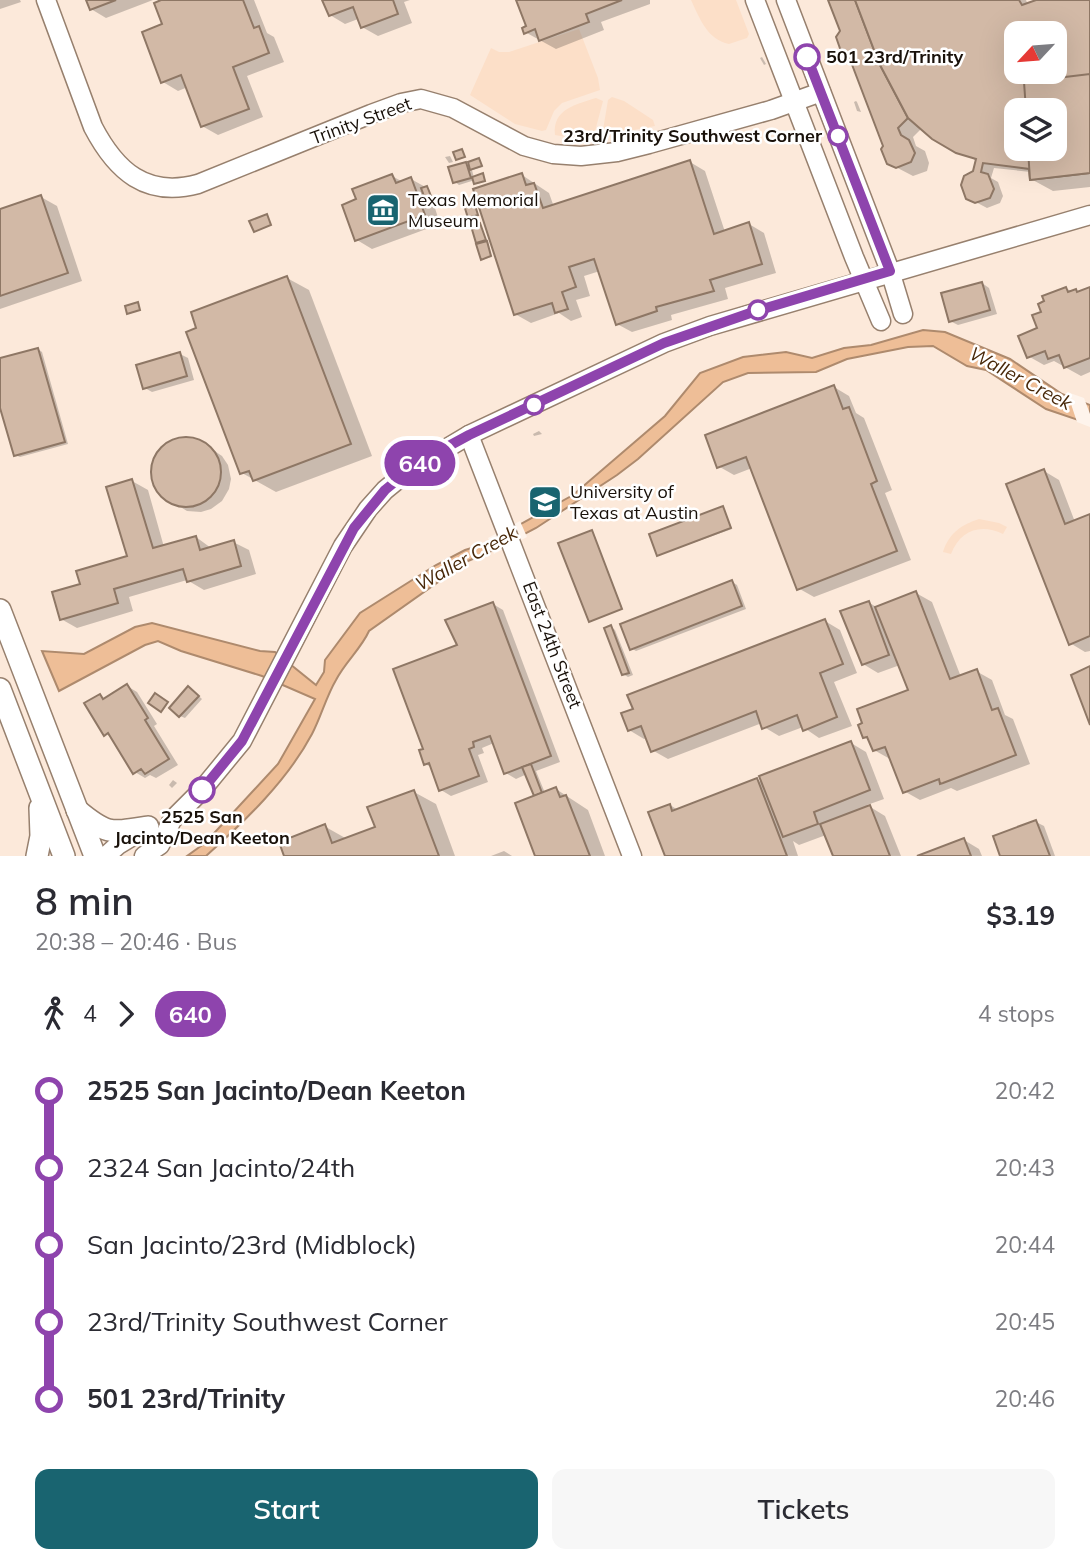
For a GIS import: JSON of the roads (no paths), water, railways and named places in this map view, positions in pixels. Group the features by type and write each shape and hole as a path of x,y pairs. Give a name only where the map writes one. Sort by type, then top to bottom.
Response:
{"main road":[{"path":"0,610 94,856"},
{"path":"0,689 64,856"},
{"path":"36,785 41,813 41,836 37,856"},
{"path":"77,810 100,828 110,832 148,827"}],"street":[{"name":"Trinity Street","path":"46,0 101,143 126,173 139,181 171,188 198,184 371,114 421,99 453,108 524,146 553,154 582,156 617,152 649,144 821,92"},
{"path":"755,0 881,321"},
{"path":"786,0 890,271 903,314"},
{"path":"144,856 160,845 172,820 201,791 242,741 348,537 368,509 407,472 469,435 664,343 710,326 863,279 1090,215"},
{"name":"East 24th Street","path":"469,435 632,856"},
{"path":"106,856 148,827 172,820"}],"water":[{"name":"Waller Creek","path":"923,330 945,332 1010,359 1062,394 1090,405 1090,424 1046,409 986,370 967,366 933,346 908,347 847,359 816,372 748,373 723,382 617,475 536,528 468,561 369,631 340,673 312,734 290,768 250,814 206,856 187,856 205,843 278,764 315,699 262,676 181,651 158,641 145,645 59,691 42,651 84,654 135,627 152,623 260,651 275,652 316,685 324,672 325,660 360,613 436,565 465,550 485,544 573,495 665,416 700,373 743,357 786,352 812,358"}],"place":[{"name":"501 23rd/Trinity","path":"807,57"},
{"name":"23rd/Trinity Southwest Corner","path":"838,136"},
{"name":"Texas Memorial Museum","path":"383,210"},
{"name":"University of Texas at Austin","path":"545,502"},
{"name":"2525 San Jacinto/Dean Keeton","path":"202,790"}]}
